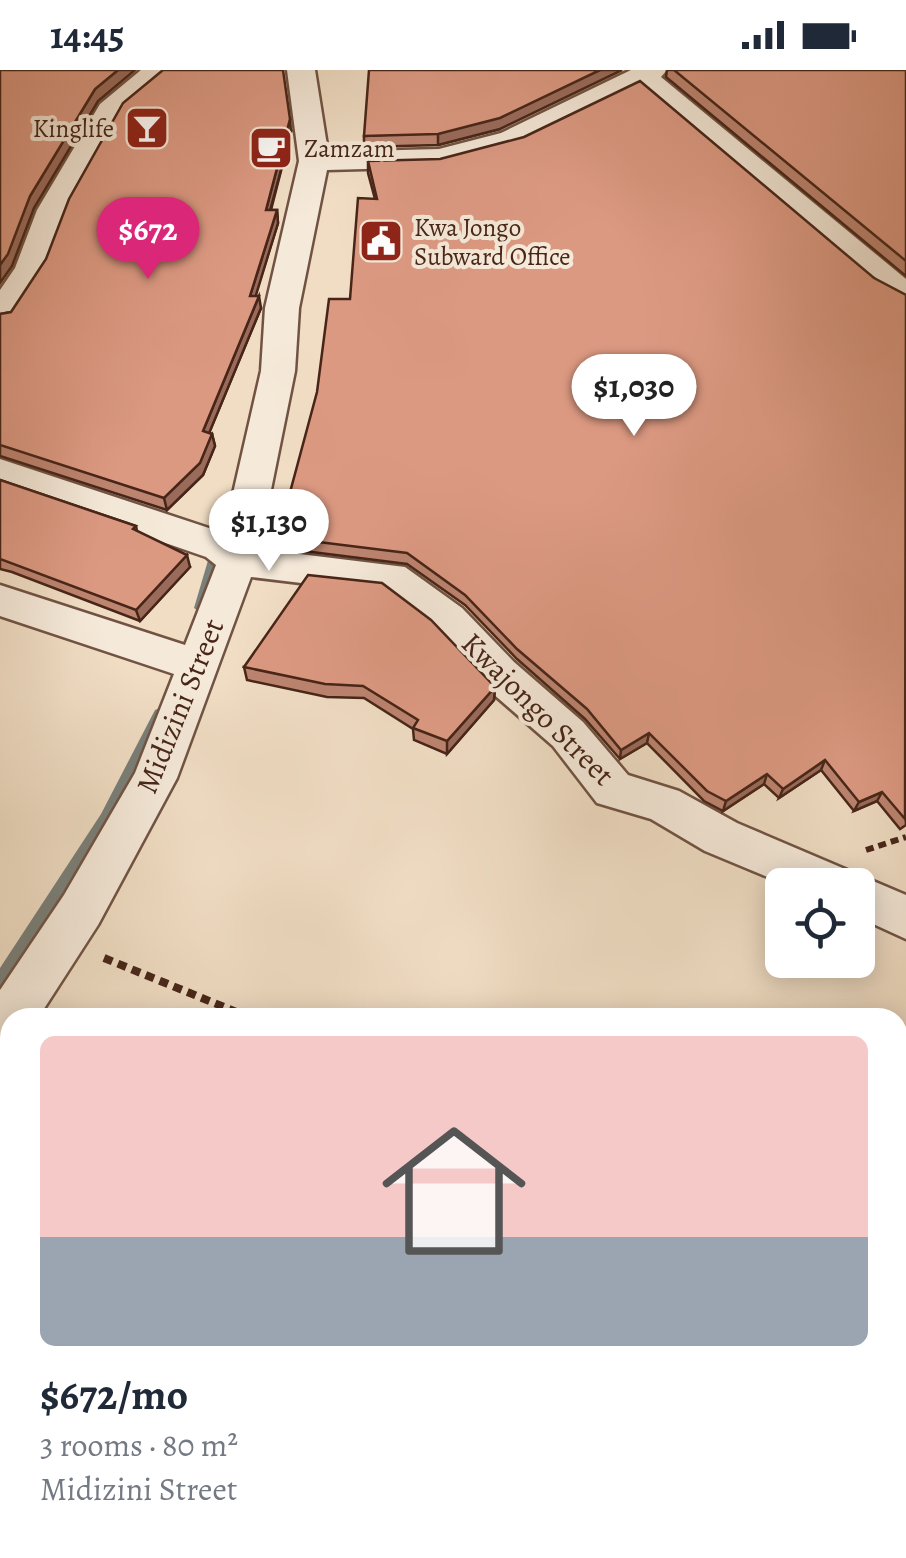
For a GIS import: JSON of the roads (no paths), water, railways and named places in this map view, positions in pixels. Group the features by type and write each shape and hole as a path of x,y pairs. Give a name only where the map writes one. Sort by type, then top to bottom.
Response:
{"street":[{"path":"0,314 32,269 53,210 110,110 124,94 160,70"},
{"name":"Midizini Street","path":"14,995 61,941 155,778 237,561 278,370 282,308 314,160 301,70"},
{"path":"314,160 438,158 512,139 648,72 662,100 745,159 845,249 906,295"},
{"path":"0,472 220,547 237,561"},
{"name":"Kwajongo Street","path":"237,561 354,572 372,579 390,577 448,619 499,674 568,734 612,790 663,804 721,837 797,868"},
{"path":"0,600 200,666"},
{"path":"875,902 906,918"}],"waterway":[{"path":"201,608 233,496"},
{"path":"0,982 106,819 160,714"}],"place":[{"name":"Kinglife","path":"147,128"},
{"name":"Zamzam","path":"271,148"},
{"name":"Kwa Jongo Subward Office","path":"381,241"}]}
